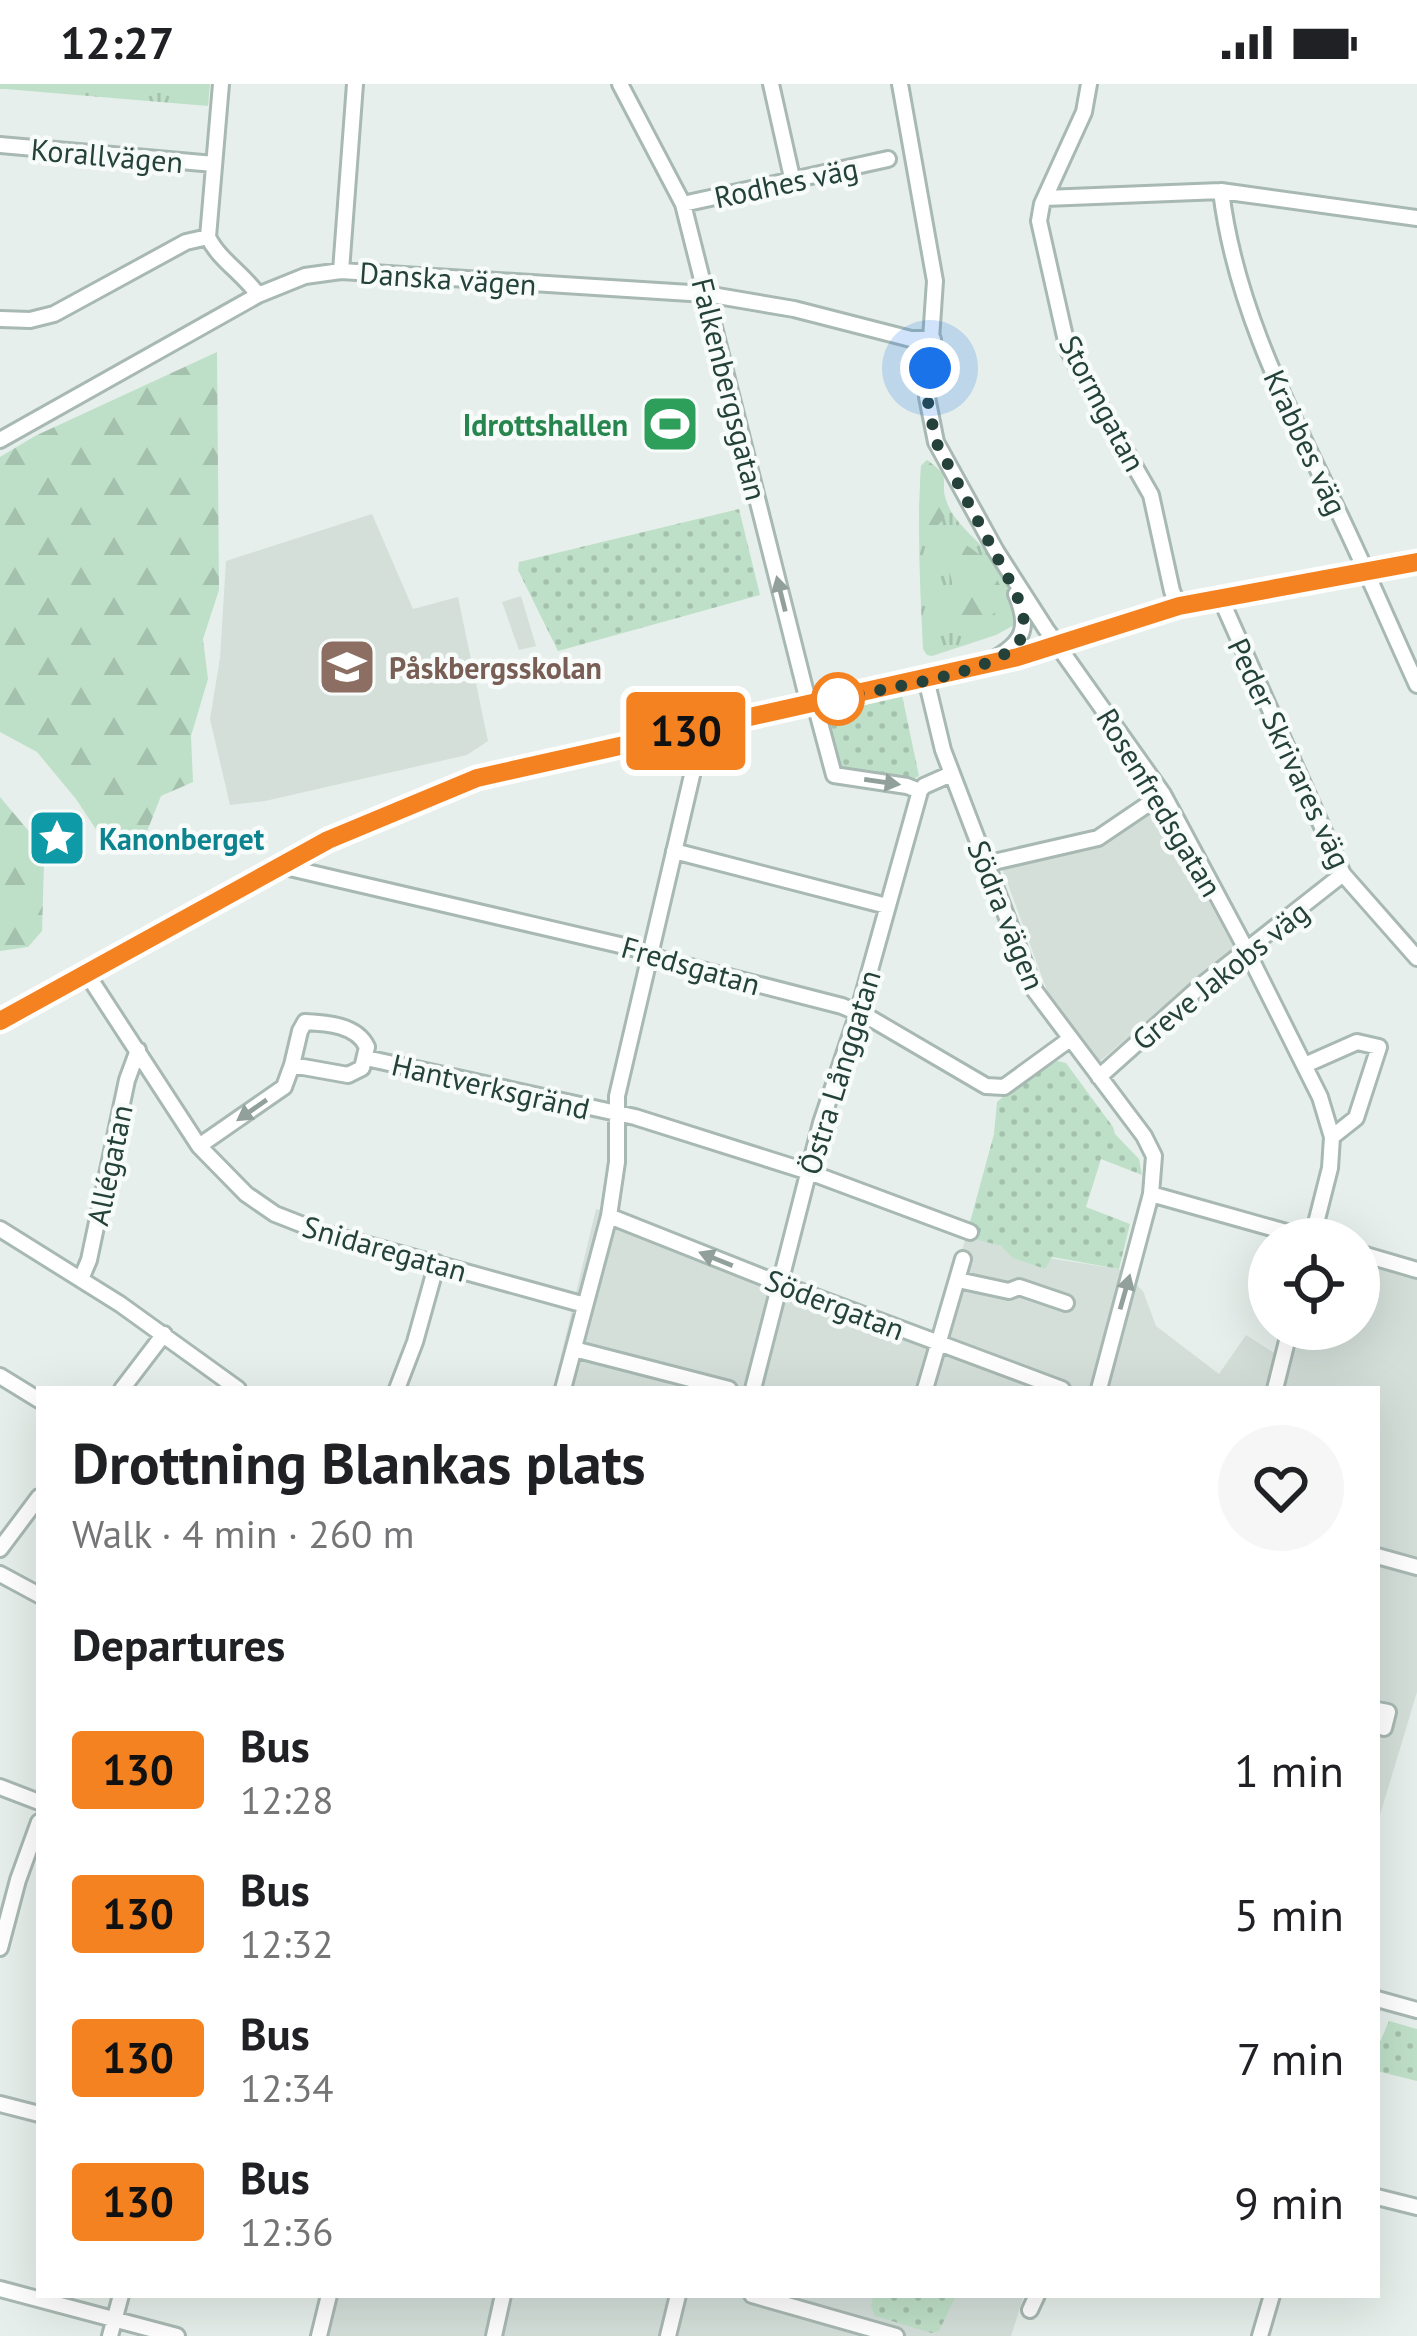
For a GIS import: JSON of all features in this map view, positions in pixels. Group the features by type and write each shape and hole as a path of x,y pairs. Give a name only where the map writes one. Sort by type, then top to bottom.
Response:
{"street":[{"path":"221,84 208,237 215,251 258,295"},
{"path":"341,271 355,84"},
{"name":"Falkenbergsgatan","path":"620,84 683,204 833,775 920,791"},
{"path":"771,84 793,182"},
{"path":"900,84 935,281 932,339"},
{"path":"1089,84 1084,112 1045,198 1221,190 1417,218"},
{"name":"Korallvägen","path":"0,145 214,164"},
{"name":"Rodhes väg","path":"683,204 888,159"},
{"name":"Krabbes väg","path":"1221,190 1227,241 1251,322 1417,685"},
{"name":"Stormgatan","path":"1045,198 1040,221 1068,350 1151,495 1179,606"},
{"path":"1,319 30,320 54,314 186,242 208,237"},
{"name":"Danska vägen","path":"0,440 258,295 304,277 341,271 706,294 801,311 911,339 932,339"},
{"name":"Rosenfredsgatan","path":"932,339 927,397 936,442 996,551 1024,622 1017,644 984,665"},
{"name":"Rosenfredsgatan","path":"996,551 1163,794 1305,1065 1331,1137"},
{"path":"0,1020 328,840 477,778 984,665 1179,606 1417,562"},
{"name":"Peder Skrivares väg","path":"1220,597 1343,874 1417,958"},
{"name":"Södra vägen","path":"926,679 951,774 1035,992 1150,1144 1154,1156 1151,1194"},
{"path":"563,1386 609,1216 617,1162 617,1096 697,754 694,729"},
{"path":"920,791 951,774"},
{"name":"Östra Långgatan","path":"754,1386 821,1123 858,1013 920,791"},
{"path":"985,864 1098,838 1163,794"},
{"path":"674,850 887,906"},
{"name":"Fredsgatan","path":"281,866 637,949 842,1006 986,1086 1004,1088 1070,1039"},
{"name":"Greve Jakobs väg","path":"1099,1077 1246,949 1343,874"},
{"name":"Snidaregatan","path":"87,974 199,1146 246,1194 275,1214 328,1235 584,1305"},
{"name":"Hantverksgränd","path":"199,1146 284,1088 305,1022 342,1027 359,1034 367,1047 362,1067 349,1076 292,1065"},
{"path":"1305,1065 1357,1042 1378,1047 1356,1118 1331,1137 1330,1168 1317,1218"},
{"name":"Allégatan","path":"81,1279 138,1050"},
{"name":"Hantverksgränd","path":"366,1058 655,1123 809,1172 970,1232"},
{"path":"1100,1386 1151,1194 1248,1221"},
{"name":"Södergatan","path":"609,1216 1054,1386"},
{"path":"0,1229 164,1334 234,1386"},
{"path":"926,1386 963,1259"},
{"path":"1380,1259 1417,1270"},
{"path":"398,1386 436,1263"},
{"path":"958,1280 1009,1291 1019,1287 1066,1303"},
{"path":"124,1386 164,1334"},
{"path":"574,1349 717,1386"},
{"path":"1276,1386 1285,1350"},
{"path":"0,1376 36,1398"},
{"path":"0,1550 36,1501"},
{"path":"1380,1557 1417,1567"},
{"path":"0,1574 36,1593"},
{"path":"1380,1711 1388,1712 1384,1728"},
{"path":"0,1786 36,1801"},
{"path":"0,1948 4,1919 36,1830"},
{"path":"1380,2003 1417,2009"},
{"path":"0,2104 36,2113"},
{"path":"1380,2198 1417,2207"},
{"path":"0,2289 177,2336"},
{"path":"110,2336 120,2298"},
{"path":"319,2336 328,2298"},
{"path":"494,2336 502,2298"},
{"path":"668,2336 677,2298"},
{"path":"760,2298 845,2329 896,2336"},
{"path":"1260,2336 1271,2298"}],"shaded area":[{"name":"Påskbergsskolan","path":"372,514 413,609 458,597 488,741 467,755 230,805 210,719 220,658 226,561"},
{"path":"521,596 536,646 519,650 502,602"},
{"path":"1159,809 1234,948 1100,1061 1050,999 1002,868 1097,847"},
{"path":"596,1209 631,1216 935,1336 966,1237 1009,1252 1119,1269 1143,1291 1156,1326 1219,1374 1246,1335 1248,1350 1270,1350 1279,1356 1281,1350 1380,1350 1380,1250 1417,1261 1417,1692 1380,1815 1380,1386 554,1386"},
{"path":"320,2298 1023,2298 1011,2336 311,2336"}],"green space":[{"path":"0,84 210,84 208,106 0,89"},
{"path":"217,352 219,590 203,639 208,679 191,736 193,782 161,796 138,854 107,846 37,752 0,732 0,457 35,436"},
{"path":"927,460 943,475 950,509 994,561 1019,613 1016,624 996,635 932,656 923,649 919,558 921,466"},
{"path":"927,460 942,475 946,510 934,529 919,518 921,466"},
{"path":"739,509 760,595 558,651 518,570 519,562"},
{"path":"963,544 984,560 1007,600 984,621 955,634 943,624 953,592 948,560"},
{"path":"902,695 919,776 911,780 838,769 826,713"},
{"path":"0,797 32,835 44,863 42,931 28,947 0,951"},
{"path":"1057,1061 1066,1063 1115,1134 1139,1159 1142,1175 1101,1159 1086,1207 1130,1224 1119,1269 1052,1257 1045,1269 1013,1258 1001,1246 966,1237 994,1134 997,1102"},
{"path":"1389,2021 1417,2029 1417,2081 1380,2072 1380,2042"},
{"path":"873,2298 955,2298 939,2331 932,2333 875,2316"}],"bus line":[{"name":"130","path":"0,1021 328,840 477,778 1018,657 1179,606 1417,562"}],"place":[{"name":"Idrottshallen","path":"670,424"},
{"name":"Påskbergsskolan","path":"347,667"},
{"name":"Kanonberget","path":"57,838"}],"route":[{"path":"838,699 984,665 1017,644 1022,634 1024,622 1014,589 936,442 927,397 930,368"}]}
